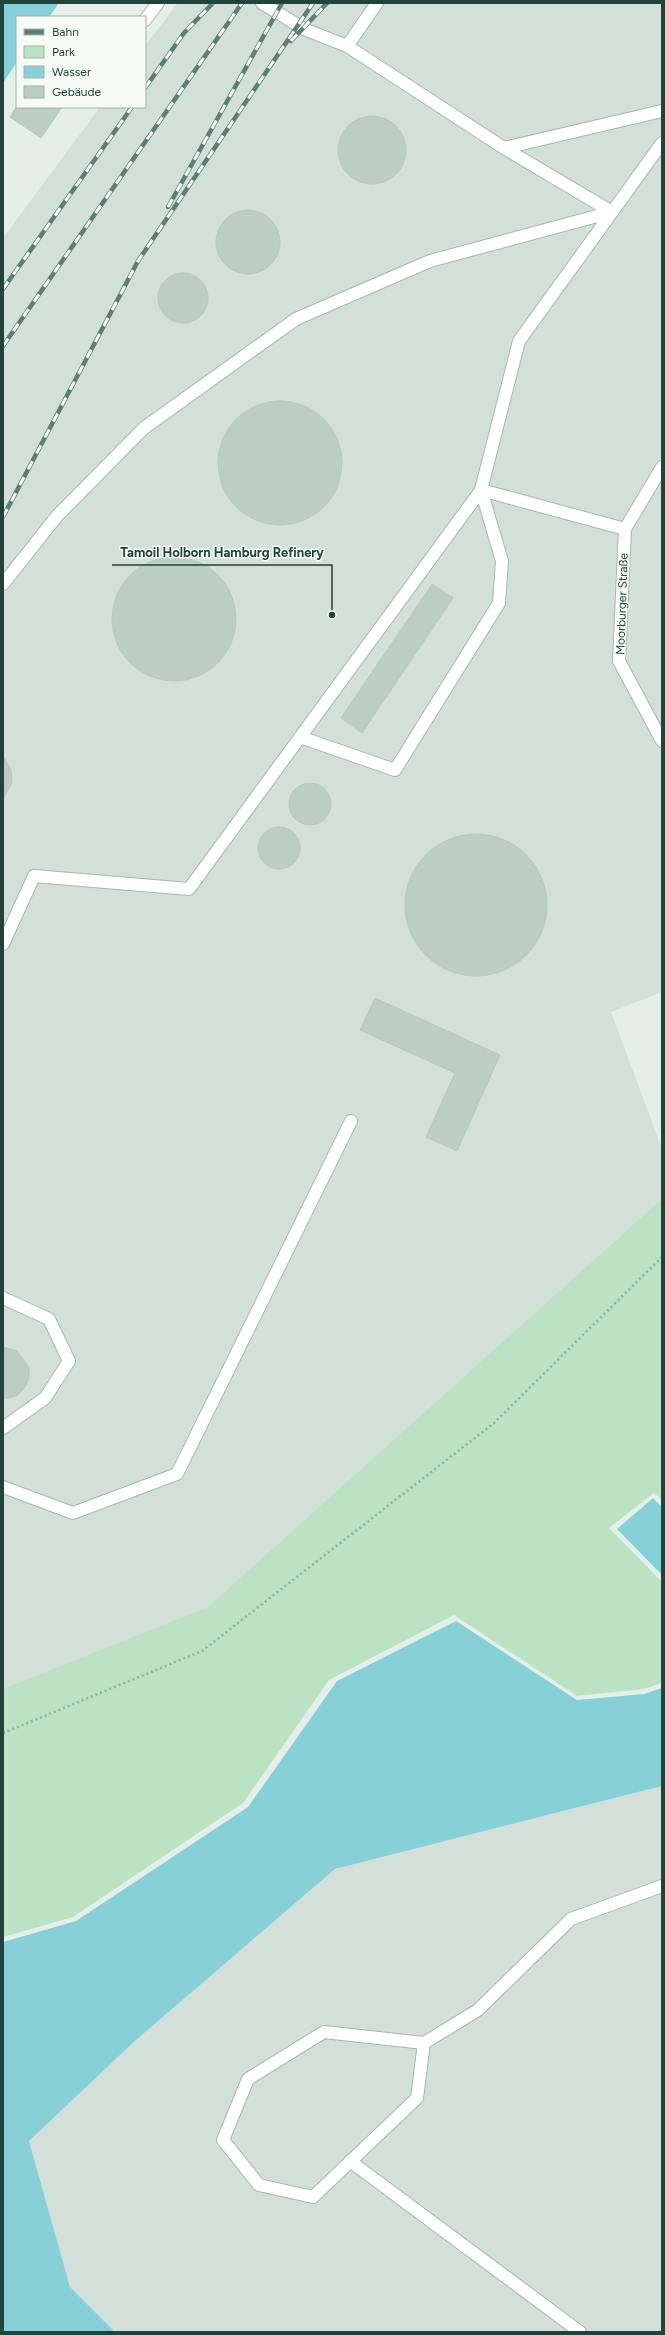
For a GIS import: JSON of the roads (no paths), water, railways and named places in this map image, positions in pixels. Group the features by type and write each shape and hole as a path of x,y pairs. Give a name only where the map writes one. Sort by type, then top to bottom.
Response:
{"lane":[{"path":"146,19 158,3"},
{"path":"262,3 304,29 347,46 504,148 612,212"},
{"path":"347,46 377,3"},
{"path":"504,148 662,111"},
{"path":"3,944 34,876 189,889 481,490 519,342 662,143"},
{"path":"3,584 57,516 144,428 296,319 430,261 612,212"},
{"name":"Moorburger Straße","path":"662,467 625,529 619,661 662,741"},
{"path":"481,490 625,529"},
{"path":"300,737 395,770 499,603 502,561 481,490"},
{"path":"3,1487 73,1513 177,1474 351,1121"},
{"path":"3,1298 49,1319 69,1361 45,1398 3,1428"},
{"path":"424,2043 416,2098 313,2197 258,2185 223,2140 248,2079 324,2032 424,2043 478,2010 571,1919 662,1886"},
{"path":"350,2161 580,2332"}],"water":[{"path":"3,3 59,3 50,16 16,16 16,64 3,83"},
{"path":"653,1498 662,1507 662,1575 617,1529"},
{"path":"456,1621 577,1700 644,1694 662,1688 662,1786 335,1869 136,2040 29,2141 70,2287 115,2332 3,2332 3,1942 76,1921 248,1807 337,1681"}],"railway":[{"path":"146,87 184,33 213,3"},
{"path":"3,346 242,3"},
{"path":"168,207 282,3"},
{"path":"3,517 138,261 313,3"},
{"path":"291,41 327,3"},
{"path":"3,289 131,108"}],"place":[{"name":"Tamoil Holborn Hamburg Refinery","path":"332,615"}]}
